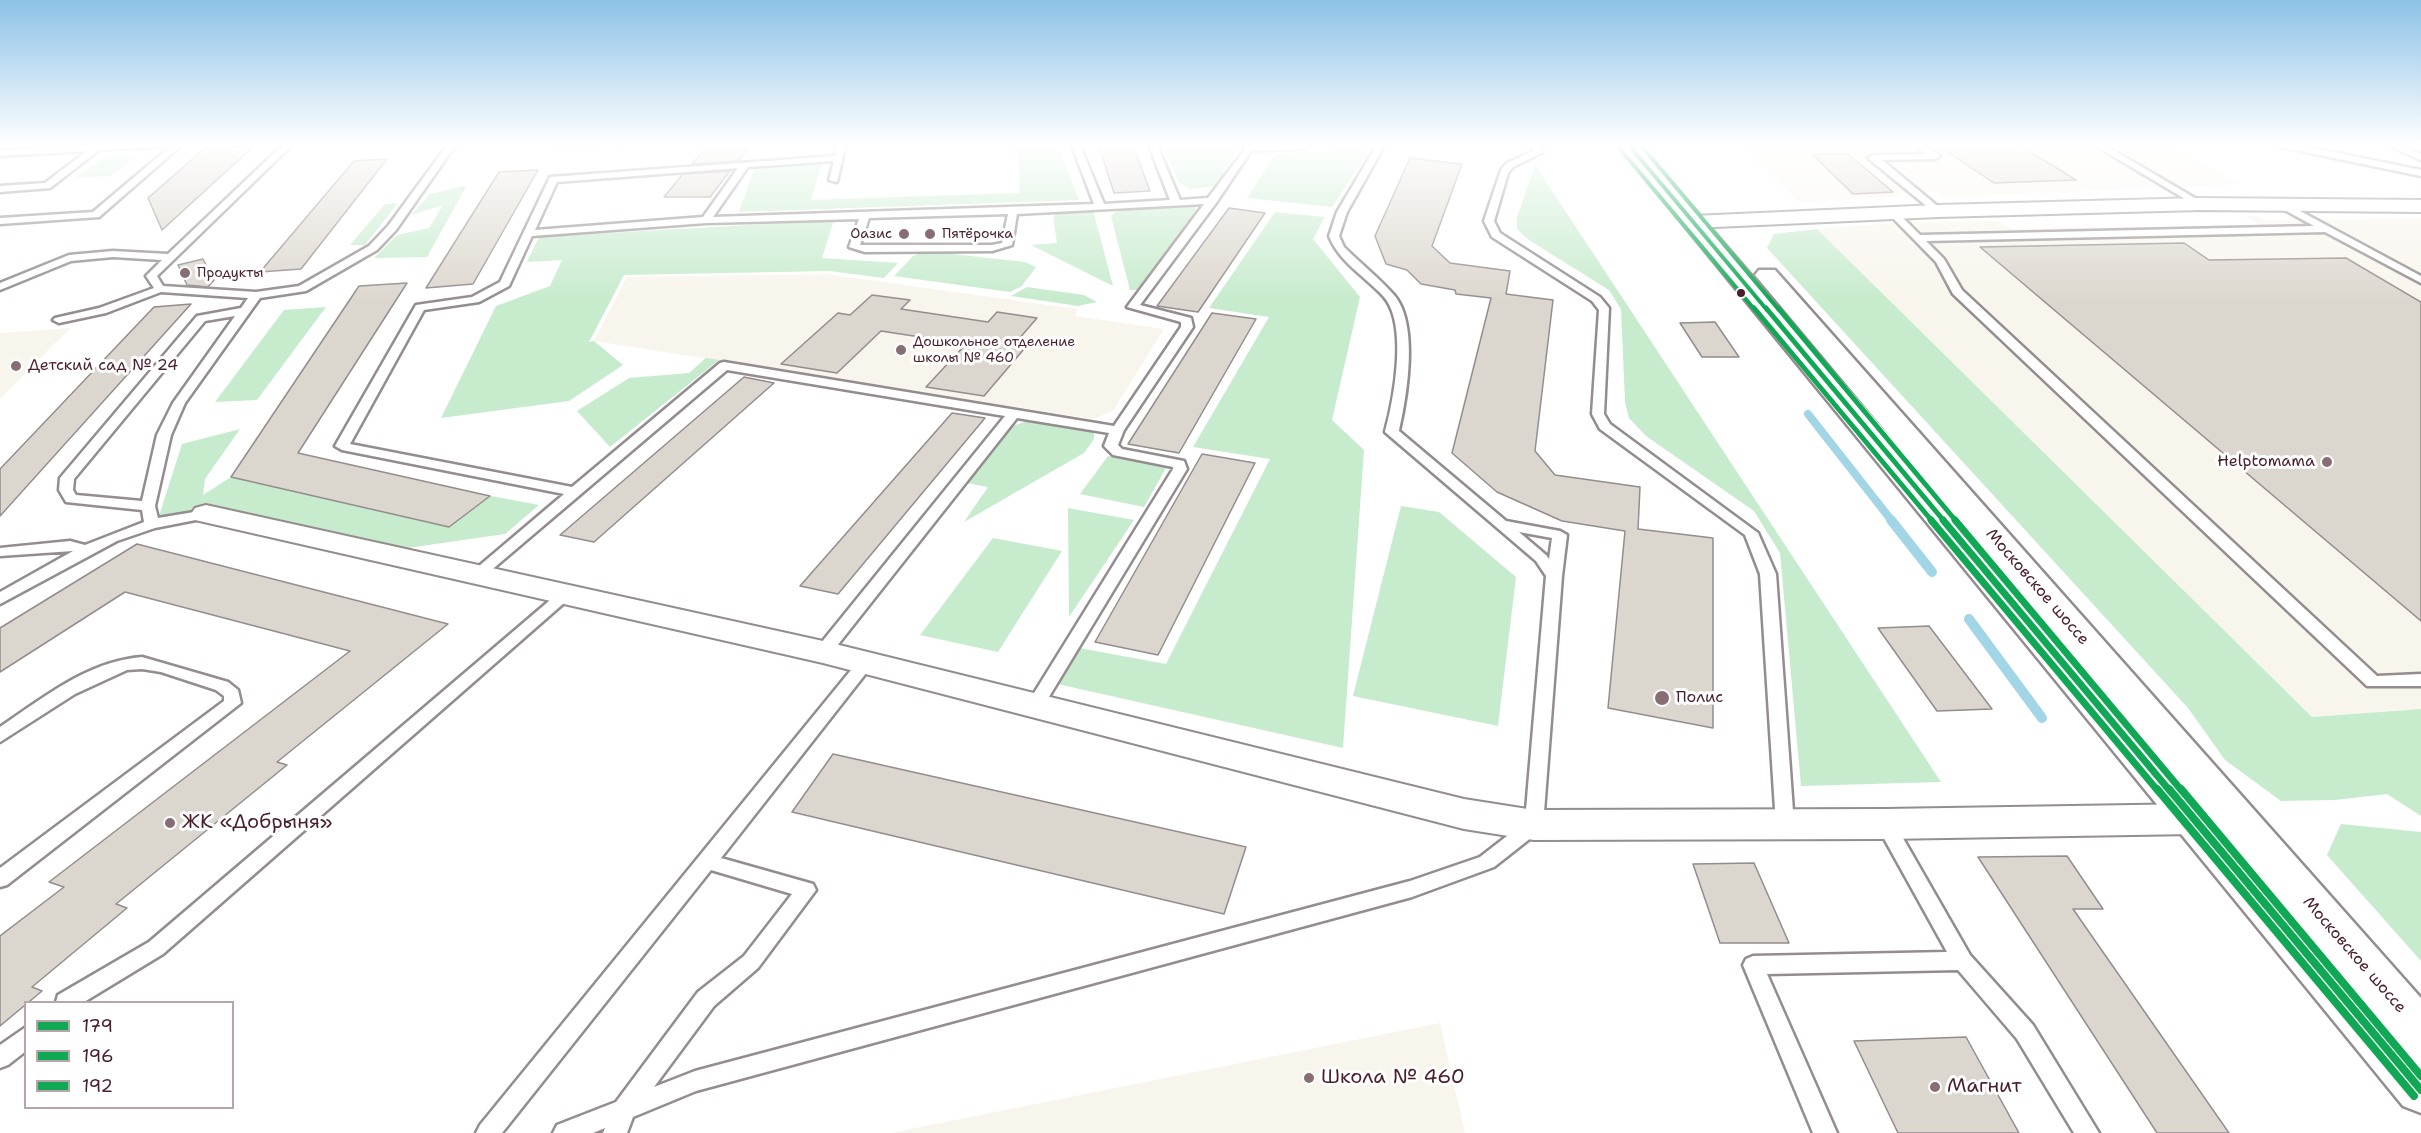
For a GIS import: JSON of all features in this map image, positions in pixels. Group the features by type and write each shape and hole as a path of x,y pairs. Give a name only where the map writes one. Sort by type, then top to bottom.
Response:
{"highway":[{"name":"Московское шоссе","path":"1681,196 1707,222 2421,1032"},
{"name":"Московское шоссе","path":"1688,196 1707,222 2195,819 2421,1090"}],"street":[{"path":"1707,222 1938,211 2200,204 2417,207"},
{"path":"206,514 823,652 1464,814 1534,825 1885,825 2195,819"}],"lane":[{"path":"0,221 96,215 118,196"},
{"path":"160,289 151,276 233,196"},
{"path":"59,320 102,311 160,289 256,295 302,289 373,248 392,228 415,196"},
{"path":"546,196 506,284 475,300 420,307 342,446 575,492"},
{"path":"706,220 723,196"},
{"path":"1096,196 1100,206"},
{"path":"1173,196 1176,203"},
{"path":"1035,706 1180,469 1179,464 1170,461 1118,452 1111,446 1117,430 1187,327 1187,320 1133,308 1216,196"},
{"path":"1351,196 1342,212 1334,236 1339,248 1391,298 1403,329 1399,403 1392,432 1541,558 1554,576"},
{"path":"1497,196 1489,221 1496,235 1596,300 1605,310 1598,414 1605,426 1751,534 1768,574 1785,825"},
{"path":"1919,196 1938,211"},
{"path":"2186,196 2200,204"},
{"path":"529,233 706,220 1013,211 1213,201"},
{"path":"2284,206 2421,280"},
{"path":"865,214 854,247 866,249 992,248 1007,245 1013,211"},
{"path":"1893,213 1920,238 1940,261 1957,292 2373,682 2421,680"},
{"path":"1920,238 2325,229"},
{"path":"0,287 69,258 113,254 168,257"},
{"path":"152,524 148,506 164,435 179,403 256,295"},
{"path":"148,506 71,499 66,490 67,478 201,318 245,311"},
{"path":"477,575 724,366 1117,430"},
{"path":"823,652 1014,413"},
{"path":"0,599 85,550 152,524 206,514"},
{"path":"565,1133 694,1081 1412,889 1487,862 1534,825 1554,576 1560,535 1501,525"},
{"path":"0,552 70,545 85,550"},
{"path":"0,560 16,550"},
{"path":"68,1001 156,948 567,593"},
{"path":"0,736 84,682 111,669 141,663 222,686 232,694 233,703 0,879"},
{"path":"488,1133 866,663"},
{"path":"1885,825 1963,961 2025,1032 2087,1133"},
{"path":"615,1133 624,1109 706,999 751,962 806,890 706,861"},
{"path":"1825,1133 1753,965 1963,961"},
{"path":"0,1058 24,1039"}],"shaded area":[{"path":"1793,196 1902,196 1902,196 1799,202"},
{"path":"2245,216 2258,216 2266,220 2421,219 2421,709 2312,717 1817,229 1903,222 1999,221 2011,229 2259,225"},
{"name":"Дошкольное отделение школы № 460","path":"826,274 1077,309 1075,316 1164,329 1113,411 1093,419 594,341 627,277"},
{"name":"Детский сад № 24","path":"70,328 0,399 0,333"},
{"name":"Школа № 460","path":"1440,1023 1465,1133 891,1133"}],"green space":[{"path":"428,196 461,196 427,257 374,258 397,235 429,228 443,205 411,215"},
{"path":"745,196 812,196 811,200 934,196 1077,196 1079,200 739,212"},
{"path":"1248,196 1339,196 1332,207 1247,198"},
{"path":"1525,196 1555,196 1941,782 1801,786 1780,553 1754,511 1646,436 1629,418 1625,402 1621,309 1609,290 1529,240 1517,229 1517,218"},
{"path":"398,203 365,245 350,245 385,204"},
{"path":"1135,207 1195,207 1197,211 1140,290 1130,290 1111,216"},
{"path":"1093,210 1113,286 1031,245 1057,243 1053,217 1058,212"},
{"path":"1275,212 1325,217 1313,239 1360,297 1332,420 1364,450 1343,748 1053,683 1074,647 1166,664 1270,459 1193,447 1269,317 1209,308"},
{"path":"834,220 822,258 898,263 884,278 829,271 624,275 589,342 594,341 623,365 569,401 441,418 496,306 550,286 562,260 527,262 539,237"},
{"path":"1817,229 2312,717 2421,709 2421,816 2387,794 2335,800 2281,801 2225,760 2188,708 1767,248 1774,234"},
{"path":"926,251 1025,262 1036,267 1022,286 1010,292 894,276 913,256"},
{"path":"1027,287 1084,295 1097,302 1078,306 1011,296"},
{"path":"326,307 257,400 215,402 284,310"},
{"path":"706,358 719,360 610,447 577,411 629,378 689,373"},
{"path":"1031,420 1094,431 1094,439 1084,453 964,522 988,487 967,483 1012,426"},
{"path":"240,429 205,479 203,495 231,477 449,527 491,496 539,505 505,534 387,551 206,511 159,516 182,444"},
{"path":"1108,456 1166,468 1144,507 1080,494"},
{"path":"1401,506 1439,512 1516,577 1498,726 1353,696"},
{"path":"1068,508 1134,520 1069,617"},
{"path":"993,538 1062,551 998,652 920,635"},
{"path":"2341,824 2421,832 2421,961 2327,855"}],"building":[{"path":"150,196 199,196 162,230 148,198"},
{"path":"324,196 358,196 301,269 260,272"},
{"path":"484,196 523,196 473,284 426,288"},
{"path":"665,196 711,196 710,197"},
{"path":"1393,196 1450,196 1432,246 1450,263 1510,271 1506,294 1553,300 1535,451 1555,475 1640,487 1638,529 1713,538 1713,728 1608,708 1625,531 1562,521 1497,492 1452,453 1491,298 1456,294 1455,290 1421,284 1407,270 1386,264 1375,236"},
{"path":"1229,208 1265,213 1198,312 1157,306"},
{"name":"Helptomama","path":"2184,243 2209,260 2346,258 2421,302 2421,621 1980,247"},
{"path":"203,259 214,280 208,287 187,285 178,265"},
{"path":"407,283 298,453 490,496 449,527 231,477 359,286"},
{"path":"872,295 910,300 901,309 988,322 997,312 1037,318 1018,340 1030,342 984,396 926,387 966,344 881,331 837,373 781,364 838,313 850,315"},
{"path":"191,304 0,516 0,469 154,307"},
{"path":"1212,313 1256,319 1179,453 1128,444"},
{"path":"1715,322 1739,357 1702,357 1680,323"},
{"path":"744,377 774,383 594,542 560,535"},
{"path":"952,413 985,418 838,594 800,586"},
{"path":"1202,454 1255,463 1158,655 1095,642"},
{"name":"ЖК «Добрыня»","path":"137,544 448,624 277,762 287,765 116,904 127,908 32,987 42,991 30,1001 24,1001 24,1006 0,1026 0,936 64,887 49,882 350,651 125,592 0,672 0,628"},
{"path":"1929,626 1992,709 1937,711 1878,628"},
{"path":"833,754 1246,847 1224,914 792,812"},
{"path":"2067,856 2103,909 2073,909 2229,1133 2157,1133 1978,857"},
{"path":"1754,863 1789,943 1720,943 1693,864"},
{"name":"Магнит","path":"1966,1037 2019,1133 1898,1133 1854,1041"}],"waterway":[{"path":"1808,414 1892,521"},
{"path":"1891,520 1932,572"},
{"path":"1969,619 2042,718"}],"transit line":[{"name":"196","path":"1659,196 2414,1096"},
{"name":"179","path":"1671,196 2421,1090"},
{"name":"192","path":"1683,196 2421,1076"}],"place":[{"name":"Оазис","path":"904,234"},
{"name":"Пятёрочка","path":"930,234"},
{"name":"Продукты","path":"185,273"},
{"name":"Дошкольное отделение школы № 460","path":"901,350"},
{"name":"Детский сад № 24","path":"16,366"},
{"name":"Helptomama","path":"2327,462"},
{"name":"Полис","path":"1662,698"},
{"name":"ЖК «Добрыня»","path":"170,823"},
{"name":"Школа № 460","path":"1309,1078"},
{"name":"Магнит","path":"1935,1087"}]}
